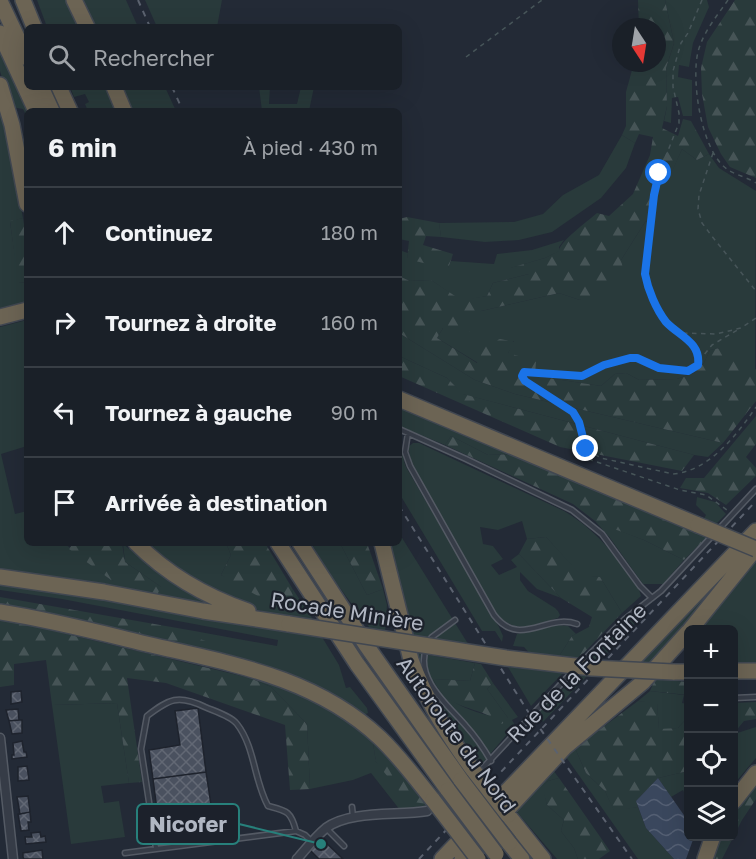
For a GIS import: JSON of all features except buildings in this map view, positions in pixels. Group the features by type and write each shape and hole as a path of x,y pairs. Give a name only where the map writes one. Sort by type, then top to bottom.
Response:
{"highway":[{"path":"23,0 34,24"},
{"path":"28,0 34,24"},
{"path":"74,0 86,24"},
{"path":"0,1 24,52"},
{"path":"0,33 24,85"},
{"path":"0,85 12,125 24,188"},
{"path":"26,90 35,108"},
{"path":"42,90 51,108"},
{"path":"60,90 69,108"},
{"path":"115,90 123,108"},
{"path":"0,317 24,310"},
{"path":"402,400 756,548 694,625"},
{"path":"442,859 756,531"},
{"path":"139,546 184,581 224,601 289,624"},
{"name":"Autoroute du Nord","path":"280,546 357,664 457,788 522,859"},
{"name":"Autoroute du Nord","path":"302,546 457,788 498,857"},
{"path":"383,546 417,678 435,713 474,771 543,859"},
{"name":"Rocade Minière","path":"0,577 506,658 592,668 681,672"},
{"path":"0,612 254,669 300,685 341,708 380,738 404,763 430,806 478,859"},
{"path":"462,859 565,747 643,682 684,637"},
{"path":"738,671 756,670"},
{"path":"738,796 756,773"},
{"path":"705,859 712,841"}],"street":[{"path":"0,738 13,859"},
{"name":"Rue de la Fontaine","path":"297,859 326,828 336,822 430,806"}],"lane":[{"path":"402,430 549,498 585,519 602,534 640,586 652,598"},
{"path":"408,433 405,452 413,473 501,624 517,631 564,620 577,624"},
{"name":"Rue de la Fontaine","path":"430,806 440,807 457,788 490,762 544,700 616,627 652,598 756,489"},
{"path":"456,620 432,637 423,656 424,664 437,694 474,736 490,762"},
{"path":"738,698 756,697"},
{"path":"156,848 141,749 147,716 167,701 190,700 237,722 248,745 260,792 268,806 287,811 293,818 296,831"},
{"path":"352,807 353,818"},
{"path":"326,828 344,846"},
{"path":"125,852 296,831 312,842"}],"path":[{"path":"466,57 542,0"},
{"path":"699,362 696,349 682,333 667,322 647,286 645,274 654,195 659,173 679,123 673,87 673,71 681,43 688,33 702,0"},
{"path":"728,0 704,36 698,53 697,90 700,116 716,158 727,170 756,183"},
{"path":"713,152 699,195 698,210 702,223 756,291"},
{"path":"732,515 717,501 706,495 680,490 597,463 588,456 579,422 573,412 525,381 522,376 524,372 582,376 604,365 630,358 637,358 659,368 688,371 696,368 712,345 756,318"},
{"path":"682,333 716,334 741,328"},
{"path":"586,449 601,458 673,474 683,473 700,465 725,446 756,407"}],"green space":[{"path":"37,0 71,0 83,24 46,24"},
{"path":"79,0 126,0 137,24 91,24"},
{"path":"145,0 222,0 218,24 156,24"},
{"path":"638,0 665,0 674,43 666,68 666,18 639,18"},
{"path":"665,0 707,0 709,7 693,43 689,67 679,65 678,77 692,80 692,116 683,116 678,97 672,98 671,123 664,121 667,106 666,68 674,43"},
{"path":"735,0 756,0 756,178 730,167 721,154 708,127 702,94 701,68 707,42"},
{"path":"0,46 30,108 24,108 24,111 11,107 0,71"},
{"path":"666,68 667,106 662,128 678,136 683,119 691,121 709,154 697,160 682,149 671,174 662,172 654,217 645,222 621,260 626,282 580,300 559,293 481,311 473,332 443,328 437,338 477,363 483,346 500,339 515,342 508,353 536,361 535,376 601,386 615,374 626,373 639,380 677,379 694,373 704,363 710,350 720,348 722,344 742,348 746,373 756,369 756,401 723,443 515,394 475,380 402,335 402,277 410,281 431,280 461,300 487,296 493,283 529,274 529,272 511,274 510,268 545,258 559,251 569,237 597,213 609,216 633,194 650,155 653,137 639,134 635,143 622,135 626,126 626,92 632,72 666,72"},
{"path":"71,90 111,90 119,108 87,108 85,104 89,102 85,94 74,97"},
{"path":"120,90 166,90 175,108 128,108"},
{"path":"259,90 270,90 269,104 297,104 300,90 313,90 310,108 262,108"},
{"path":"0,102 23,218 10,222 19,283 24,282 24,304 0,311"},
{"path":"622,135 635,143 626,168 601,198 552,232 519,240 485,242 441,237 439,223 514,222 543,214 563,195 599,175"},
{"path":"682,149 697,160 709,154 719,168 756,191 755,370 746,374 720,348 710,350 704,363 694,373 677,379 639,380 626,373 615,374 601,386 534,376 508,353 514,341 478,363 437,338 443,328 481,311 559,293 580,300 621,260 645,222 654,217 662,171 671,173"},
{"path":"407,217 439,223 441,237 426,236 423,245 453,254 448,269 407,259 409,241 402,240 402,218"},
{"path":"23,218 24,282 18,283 10,221"},
{"path":"564,240 559,247 560,251 511,268 529,272 529,274 493,283 487,296 461,301 431,280 410,281 402,277 402,251 408,253 407,258 448,268 451,261 494,264 497,254 532,250"},
{"path":"24,321 24,447 1,454 15,514 24,512 24,546 68,546 111,580 161,587 125,562 123,546 126,546 162,574 222,607 0,573 0,327"},
{"path":"402,335 475,380 515,394 723,443 708,457 694,455 462,394 447,378 402,357"},
{"path":"402,357 447,378 463,394 694,455 682,471 560,447 402,377"},
{"path":"402,405 516,454 488,455 451,436 445,445 402,427"},
{"path":"756,416 756,444 746,457 756,468 756,476 726,505 708,493 680,488 686,478 704,478"},
{"path":"451,436 488,455 516,454 707,537 684,560 644,540 595,521 573,504 445,445"},
{"path":"402,441 406,467 499,627 503,636 502,642 495,631 482,631 402,498"},
{"path":"413,443 419,443 564,511 576,519 597,536 613,554 638,586 641,596 622,613 600,577 581,576 546,537 527,539 522,521 498,530 480,527 483,544 493,546 503,559 491,565 499,575 517,567 511,560 519,554 561,598 537,589 520,572 520,580 528,591 555,608 560,615 558,618 524,627 510,624 502,619 495,612 412,465 408,447"},
{"path":"697,497 715,502 726,514 715,525 703,520 706,515 696,505"},
{"path":"595,521 644,540 684,560 663,584 643,584"},
{"path":"546,537 581,575 600,577 622,613 577,660 558,658 572,636 589,627 592,617 561,598 519,554 527,539"},
{"path":"402,538 470,647 410,637 389,546 402,546"},
{"path":"71,546 122,546 125,562 161,587 157,595 111,580 69,549"},
{"path":"148,546 227,546 231,555 221,575 294,605 292,588 314,621 260,611 239,604 217,594"},
{"path":"227,546 267,546 292,588 294,605 265,600 221,575 231,555"},
{"path":"313,546 342,546 367,595 383,589 387,605 385,633 372,631 331,576"},
{"path":"342,546 368,546 383,589 367,595"},
{"path":"743,552 655,665 635,664"},
{"path":"756,559 756,665 738,666 738,625 705,625"},
{"path":"0,584 151,606 322,637 339,665 346,688 350,687 367,708 368,713 364,715 311,684 285,673 215,654 200,639 200,632 277,646 278,640 62,599 0,590"},
{"path":"0,597 200,632 200,639 214,644 215,654 0,606"},
{"path":"645,610 647,612 615,642 615,645 599,661 589,661 617,630"},
{"path":"0,620 250,678 271,687 307,724 310,789 290,790 285,725 166,683 127,678 142,782 129,783 117,703 52,705 46,660 14,664 14,685 0,687"},
{"path":"556,625 568,626 576,634 572,636 558,658 532,656 524,647 513,646 517,634"},
{"path":"417,653 475,663 470,681 433,679 445,696 465,708 487,715 508,718 487,689 493,683 518,717 512,720 515,725 480,766 430,687"},
{"path":"475,663 481,664 493,683 487,689 508,718 502,724 483,713 447,698 433,679 470,681"},
{"path":"508,667 563,673 531,706"},
{"path":"577,675 587,676 543,722 537,714"},
{"path":"250,678 297,692 341,715 373,743 376,762 428,805 400,810 371,773 353,780 310,789 307,724 271,687"},
{"path":"655,679 684,682 684,695 650,691"},
{"path":"650,691 684,695 682,703 684,703 684,721 678,728 659,730 657,704 638,701"},
{"path":"638,701 657,703 659,729 678,728 684,721 684,772 658,778 636,801 638,807 614,811 605,791 586,773 575,748"},
{"path":"756,702 756,719 744,721 738,728 738,703"},
{"path":"117,703 129,783 101,786 104,803 119,801 125,837 71,844 52,705"},
{"path":"756,727 756,758 738,779 738,733"},
{"path":"373,743 395,765 427,804 407,801 376,762"},
{"path":"575,748 586,773 605,791 614,810 638,807 646,828 674,859 638,859 566,757"},
{"path":"553,770 559,778 548,781 543,787 547,805 564,820 561,831 574,848 578,859 557,859 515,810"},
{"path":"684,772 684,792 683,790 671,797 658,778"},
{"path":"559,778 610,851 599,859 578,859 574,848 561,831 564,820 547,805 542,787 548,781"},
{"path":"756,784 756,799 738,828 738,808"},
{"path":"719,841 731,841 722,859 712,859"}],"water":[{"path":"658,778 684,815 684,841 693,841 686,859 674,859 646,828 636,801"}],"railway":[{"path":"138,0 149,24"},
{"path":"173,90 182,108"},
{"path":"419,859 756,501"},
{"path":"402,511 527,710 632,859"}],"place":[{"name":"Nicofer","path":"321,844"}],"route":[{"path":"586,449 579,422 573,412 525,381 522,376 524,372 582,376 604,365 630,358 637,358 659,368 688,371 698,365 699,358 696,349 682,333 667,322 647,286 645,274 654,195 659,173"}]}
